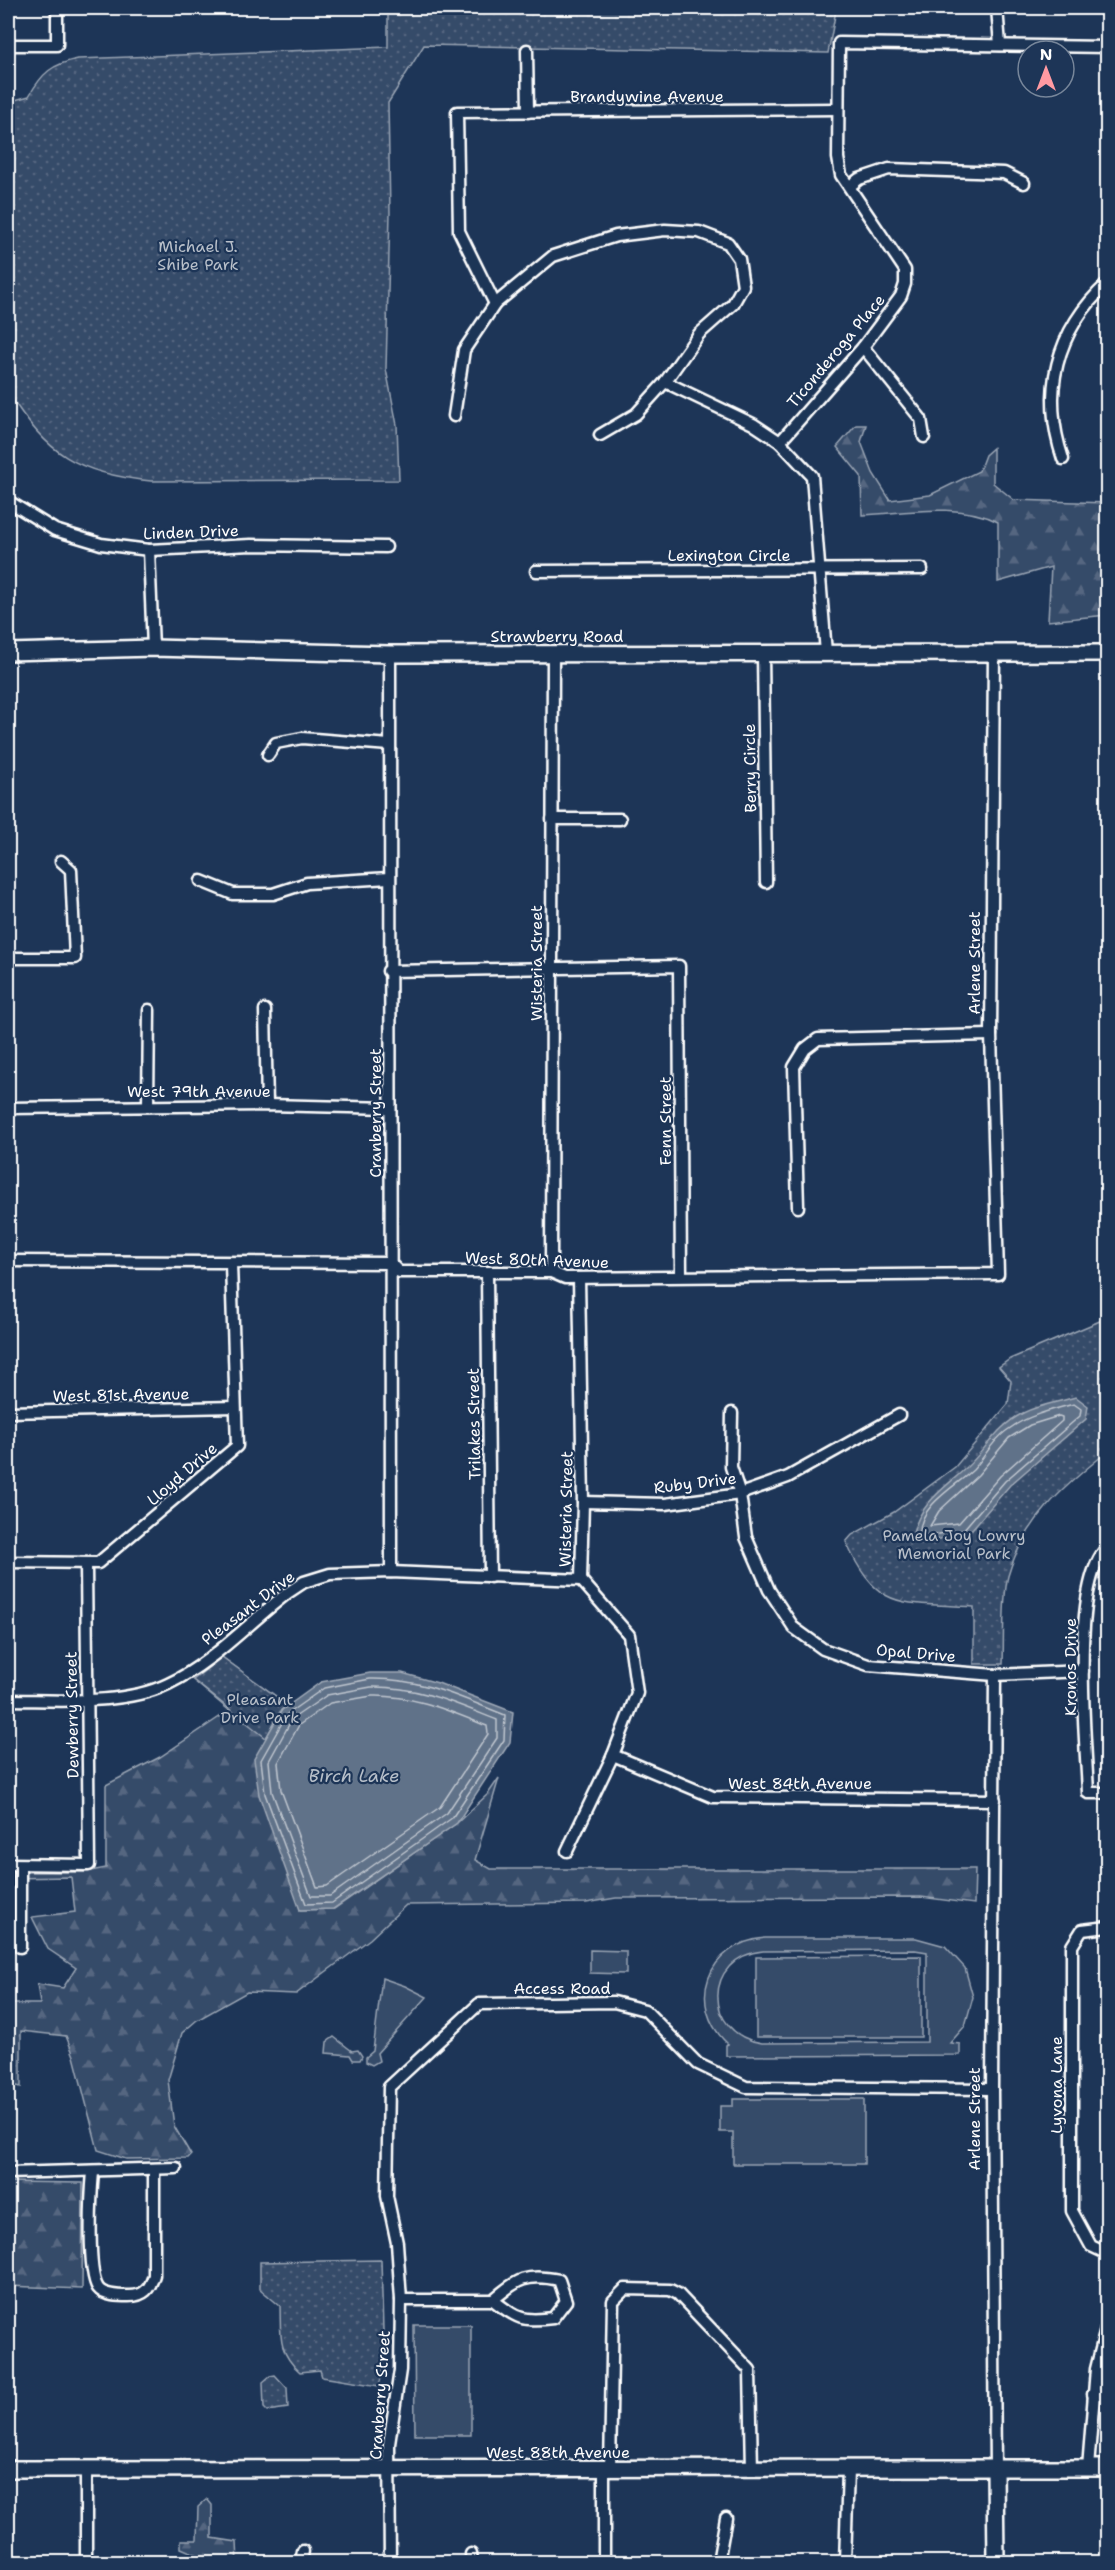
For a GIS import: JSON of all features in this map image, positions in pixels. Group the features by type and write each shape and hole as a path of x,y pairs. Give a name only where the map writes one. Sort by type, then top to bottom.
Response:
{"street":[{"path":"8,45 57,45 57,8"},
{"path":"997,8 1000,45 1107,47"},
{"name":"Ticonderoga Place","path":"780,442 863,347 901,296 905,284 905,270 841,175 838,158 837,109 839,43 1000,45"},
{"path":"527,50 528,112"},
{"name":"Brandywine Avenue","path":"495,304 459,231 457,112 837,109"},
{"path":"850,186 859,179 890,169 1004,173 1024,183"},
{"path":"454,416 464,350 495,304 553,256 616,236 665,230 699,232 728,243 739,259 743,286 733,304 699,334 665,382 636,414 600,435"},
{"path":"1063,459 1052,418 1054,373 1077,321 1095,295 1107,283"},
{"path":"863,347 921,419 924,437"},
{"path":"665,382 753,424 780,442 812,476 826,653"},
{"name":"Linden Drive","path":"8,501 56,530 101,544 149,550 251,545 386,547"},
{"path":"149,550 153,648"},
{"name":"Lexington Circle","path":"536,571 922,569"},
{"name":"Strawberry Road","path":"8,652 153,648 390,654 554,655 1107,653"},
{"name":"Arlene Street","path":"994,652 991,1035 998,1274"},
{"name":"Berry Circle","path":"763,653 766,882"},
{"name":"Cranberry Street","path":"390,654 388,971 391,1572"},
{"name":"Wisteria Street","path":"550,1272 550,970 554,655"},
{"path":"268,755 276,742 302,738 334,743 389,745"},
{"path":"552,819 620,819"},
{"path":"8,958 75,958 71,870 61,861"},
{"path":"201,880 233,894 273,894 307,883 389,878"},
{"name":"Fenn Street","path":"550,970 679,966 681,1276"},
{"path":"388,971 550,970"},
{"path":"148,1010 148,1106"},
{"path":"265,1010 267,1105"},
{"path":"798,1207 794,1067 805,1049 818,1040 991,1035"},
{"name":"West 79th Avenue","path":"8,1108 267,1105 390,1108"},
{"name":"West 80th Avenue","path":"8,1261 231,1264 390,1263 399,1272 550,1272 565,1278 998,1274"},
{"name":"Lloyd Drive","path":"86,1564 98,1563 120,1547 237,1446 231,1264"},
{"name":"Trilakes Street","path":"487,1272 490,1577"},
{"name":"Wisteria Street","path":"567,1851 613,1755 637,1693 629,1635 581,1580 583,1502 579,1278"},
{"name":"West 81st Avenue","path":"8,1412 236,1407"},
{"name":"Opal Drive","path":"732,1413 731,1467 740,1494 746,1537 769,1590 794,1628 823,1649 868,1665 995,1675 1083,1671"},
{"name":"Ruby Drive","path":"583,1502 665,1503 740,1494 788,1477 899,1415"},
{"name":"Kronos Drive","path":"1107,1547 1101,1553 1086,1589 1083,1671 1088,1793 1107,1793"},
{"path":"8,1562 86,1564"},
{"name":"Dewberry Street","path":"20,1864 89,1865 86,1564"},
{"name":"Pleasant Drive","path":"8,1700 87,1700 136,1693 173,1682 187,1674 259,1614 304,1582 330,1574 391,1572 581,1580"},
{"name":"Arlene Street","path":"995,1675 992,2089 996,2562"},
{"name":"West 84th Avenue","path":"613,1755 712,1797 995,1800"},
{"path":"8,1864 20,1864 20,1947"},
{"name":"Lyvona Lane","path":"1107,1928 1082,1930 1072,1946 1071,2027 1072,2211 1091,2246 1107,2254"},
{"name":"Access Road","path":"389,2087 479,2004 614,2002 645,2010 698,2064 746,2087 992,2089"},
{"name":"Cranberry Street","path":"389,2087 387,2196 397,2243 401,2300 400,2370 389,2444 390,2562"},
{"path":"8,2173 176,2168"},
{"path":"93,2172 92,2271 98,2287 105,2293 139,2296 150,2288 154,2275 154,2170"},
{"path":"401,2300 493,2300 514,2317 530,2321 553,2318 566,2301 559,2280 537,2275 513,2282 493,2300"},
{"path":"604,2562 613,2301 625,2289 670,2290 678,2294 750,2370 752,2470"},
{"path":"1088,2468 1096,2369 1107,2321"},
{"path":"1093,2394 1107,2394"},
{"name":"West 88th Avenue","path":"8,2469 1107,2469"},
{"path":"86,2469 86,2562"},
{"path":"845,2562 848,2470"},
{"path":"718,2562 726,2518"}],"green space":[{"name":"Michael J. Shibe Park","path":"388,8 835,8 836,10 828,53 424,45 388,103 390,213 386,369 397,425 399,480 151,481 103,473 66,457 51,446 36,431 8,392 8,102 29,96 38,81 54,67 78,59 388,47"},
{"path":"856,425 866,425 861,442 873,473 890,500 930,495 979,471 985,455 993,448 993,483 1014,500 1107,503 1107,615 1048,621 1051,567 998,582 998,522 983,516 949,510 862,515 861,476 837,447"},
{"name":"Pamela Joy Lowry Memorial Park","path":"1107,1318 1107,1452 1075,1478 1047,1506 1024,1538 1008,1576 1005,1596 1003,1664 974,1664 974,1607 911,1603 896,1600 882,1593 858,1566 846,1542 852,1535 894,1512 955,1467 1008,1404 1011,1381 999,1367 1010,1359"},
{"path":"222,1657 288,1705 281,1710 300,1910 334,1909 457,1823 488,1794 499,1778 475,1860 491,1869 975,1869 974,1904 921,1897 616,1898 586,1903 406,1905 370,1939 296,1994 247,1992 197,2020 182,2033 168,2080 174,2126 191,2155 188,2158 126,2159 98,2150 74,2056 66,2036 21,2031 21,2087 8,2084 8,2004 40,2004 37,1984 63,1988 76,1968 48,1949 32,1917 75,1912 71,1877 8,1878 8,1872 86,1872 106,1868 106,1785 160,1757 227,1712 231,1712 193,1680"},
{"name":"Pleasant Drive Park","path":"222,1657 288,1705 281,1710 266,1738 193,1680"},
{"path":"765,1938 916,1938 945,1946 965,1968 973,1997 965,2026 950,2043 960,2044 960,2055 726,2056 726,2045 728,2044 715,2028 707,2012 706,1995 709,1978 716,1963 729,1951 745,1942","holes":["915,1950 927,1952 927,2042 762,2043 743,2037 729,2026 721,2012 718,1996 721,1980 729,1967 743,1956 763,1951"]},
{"path":"590,1950 626,1951 626,1974 590,1973"},
{"path":"921,1956 921,2037 756,2037 756,1957"},
{"path":"382,1978 427,1997 377,2053 379,2061 372,2065 366,2062 366,2057 373,2051"},
{"path":"334,2037 352,2051 358,2050 362,2056 360,2060 353,2060 350,2055 326,2053 327,2042"},
{"path":"733,2099 864,2099 864,2164 733,2164 733,2132 720,2132 720,2106 733,2106"},
{"path":"8,2182 83,2183 82,2289 8,2286"},
{"path":"381,2260 384,2366 379,2386 322,2377 320,2370 300,2372 284,2350 280,2306 260,2289 260,2262"},
{"path":"414,2325 471,2325 471,2435 415,2435"},
{"path":"275,2375 287,2388 288,2408 267,2411 264,2408 263,2382"},
{"path":"207,2499 212,2505 212,2538 237,2542 238,2562 214,2562 181,2548 181,2540 197,2540 198,2507"}],"water":[{"path":"1076,1397 1088,1406 1086,1419 1010,1485 966,1536 922,1541 913,1533 928,1504 974,1460 1006,1425 1029,1410"},
{"name":"Birch Lake","path":"370,1673 402,1673 438,1683 513,1712 510,1742 457,1823 333,1909 300,1910 259,1795 254,1759 282,1710 321,1682"}]}
